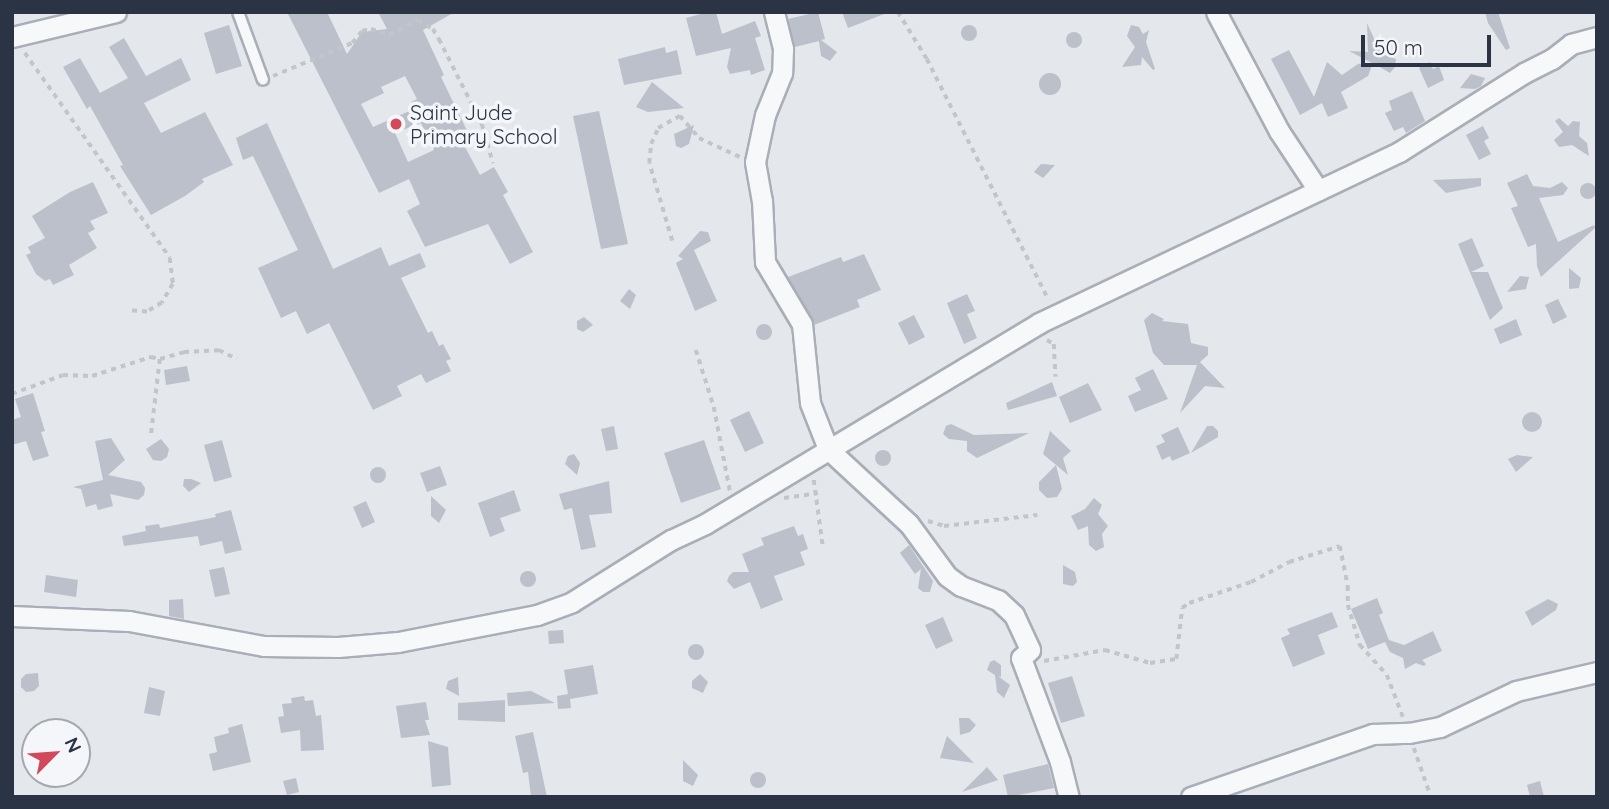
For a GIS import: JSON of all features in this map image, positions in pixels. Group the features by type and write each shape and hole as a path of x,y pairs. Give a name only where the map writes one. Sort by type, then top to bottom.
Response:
{"street":[{"path":"13,37 116,12"},
{"path":"774,12 783,49 782,73 758,136 755,162 762,200 765,262 802,324 810,403 828,449 909,524 954,581 998,600 1009,608 1030,650 1021,658 1060,762 1069,797"},
{"path":"1216,12 1279,131 1318,190"},
{"path":"12,616 114,623 129,621 264,646 338,647 398,642 525,617 572,602 671,540 1056,314 1399,152 1513,80 1552,59 1571,44 1597,37"},
{"path":"1191,797 1373,734 1409,733 1440,727 1516,691 1597,672"}],"lane":[{"path":"238,12 264,80"}],"path":[{"path":"898,12 927,59 1056,314"},
{"path":"264,80 352,43 362,31 371,29 389,35 418,20 433,29 439,39 482,124 493,163"},
{"path":"13,37 170,258 173,284 162,303 146,312 132,311"},
{"path":"672,241 650,171 651,144 658,128 680,116 699,138 755,162"},
{"path":"1039,336 1054,344 1056,377"},
{"path":"12,394 63,374 92,376 151,357 160,359 184,352 219,350 237,359"},
{"path":"696,350 714,407 733,506"},
{"path":"151,437 160,359"},
{"path":"804,464 818,493 823,547"},
{"path":"781,498 818,493"},
{"path":"909,524 929,521 944,526 1037,515"},
{"path":"1021,658 1047,661 1105,650 1150,663 1177,659 1182,608 1189,603 1251,582 1289,562 1340,545 1348,586 1348,605 1360,645 1387,675 1431,797"}],"building":[{"path":"287,12 327,12 347,54 362,32 387,29 378,12 455,12 423,30 444,75 441,77 473,143 465,147 480,175 494,167 508,192 503,195 533,252 510,264 488,224 425,247 407,211 420,204 409,179 379,193","holes":["405,76 417,99 411,102 414,109 373,127 361,104 384,93 381,87","421,123 434,150 408,162 395,133"]},
{"path":"716,12 722,34 755,21 761,36 755,38 765,70 751,75 750,70 730,74 727,67 731,48 696,56 686,18"},
{"path":"818,12 825,39 821,40 837,52 830,61 821,56 819,41 795,47 788,19"},
{"path":"842,12 886,12 887,13 848,28"},
{"path":"1485,12 1498,12 1510,48 1506,50 1488,23"},
{"path":"1367,23 1381,54 1396,59 1395,67 1390,73 1373,63 1368,76 1341,92 1348,108 1328,117 1322,103 1300,115 1271,59 1289,50 1314,97 1327,62 1342,75 1358,64 1372,63 1349,51 1368,52"},
{"path":"229,25 242,66 216,74 204,33"},
{"path":"969,25 975,27 975,39 969,41 963,39 961,33 963,27"},
{"path":"1131,25 1139,27 1143,34 1149,30 1146,42 1155,69 1142,57 1141,65 1122,67 1135,47 1127,36"},
{"path":"1071,32 1077,32 1082,40 1080,46 1071,48 1066,43 1066,37"},
{"path":"124,38 146,76 181,58 191,80 144,103 161,133 205,112 233,165 202,179 204,182 185,196 151,215 120,166 123,165 90,106 87,109 63,67 80,58 100,93 128,78 109,47"},
{"path":"665,47 666,53 677,50 682,74 624,85 618,59"},
{"path":"1430,62 1433,69 1439,66 1444,80 1428,88 1419,68"},
{"path":"1050,73 1058,76 1061,84 1058,92 1050,95 1042,92 1039,84 1042,76"},
{"path":"1471,74 1485,78 1481,86 1475,89 1460,88"},
{"path":"652,82 684,108 648,112 636,107"},
{"path":"1412,91 1425,121 1406,133 1403,127 1394,131 1385,113 1392,110 1389,101"},
{"path":"599,111 628,244 601,249 573,116"},
{"path":"1559,118 1568,126 1573,121 1580,122 1579,136 1587,143 1589,156 1572,145 1559,147 1554,140 1563,132 1555,121"},
{"path":"267,123 333,269 381,247 389,266 420,253 426,267 401,278 428,333 432,331 439,346 443,344 451,359 446,361 451,371 426,383 421,374 397,386 402,396 373,410 329,323 307,334 296,311 281,318 258,268 298,250 253,156 243,160 236,138"},
{"path":"694,125 689,144 681,148 676,146 674,134"},
{"path":"1483,126 1489,138 1484,141 1491,154 1479,160 1466,135"},
{"path":"1041,164 1055,165 1043,178 1034,172"},
{"path":"1527,174 1533,186 1550,188 1562,182 1568,188 1563,195 1539,198 1558,242 1594,225 1595,228 1541,277 1537,266 1536,244 1528,247 1511,208 1518,206 1507,183"},
{"path":"1481,178 1481,186 1446,193 1433,180"},
{"path":"93,182 108,213 90,221 95,229 88,233 97,248 69,265 74,275 53,285 50,279 45,281 36,274 26,255 31,253 28,247 45,238 32,216 70,192"},
{"path":"1588,183 1594,185 1594,197 1588,199 1582,197 1580,191 1582,185"},
{"path":"700,231 708,232 711,241 694,250 717,301 695,311 676,263 683,259 678,256"},
{"path":"1472,238 1484,266 1471,272 1488,272 1503,308 1490,320 1458,244"},
{"path":"864,254 881,290 857,300 860,307 814,325 788,277 841,257 843,262"},
{"path":"1569,268 1581,278 1579,288 1569,289"},
{"path":"1520,276 1529,277 1526,289 1507,292"},
{"path":"629,289 636,295 630,309 620,301"},
{"path":"967,294 975,311 967,314 977,338 964,344 947,303"},
{"path":"1558,299 1567,317 1553,324 1545,305"},
{"path":"1152,313 1164,319 1162,321 1188,324 1191,343 1208,347 1208,355 1200,362 1225,388 1205,386 1180,413 1197,365 1164,365 1153,353 1144,320"},
{"path":"914,315 925,337 909,345 898,323"},
{"path":"584,317 593,325 583,332 577,329 577,321"},
{"path":"1516,319 1522,335 1500,344 1494,329"},
{"path":"764,324 770,326 770,338 764,340 758,338 756,332 758,326"},
{"path":"187,366 190,381 166,385 164,370"},
{"path":"1153,369 1168,399 1135,412 1128,396 1141,390 1135,378"},
{"path":"1052,382 1057,396 1008,410 1006,403"},
{"path":"1088,383 1102,410 1070,423 1059,397"},
{"path":"33,393 45,431 41,432 49,456 33,461 26,441 12,445 12,420 21,417 15,399"},
{"path":"749,411 764,443 745,452 730,420"},
{"path":"1528,412 1536,412 1542,422 1536,432 1528,432 1522,426 1522,418"},
{"path":"951,424 974,435 1029,433 977,458 967,451 967,441 949,439 943,434 946,426"},
{"path":"614,426 618,449 606,451 601,429"},
{"path":"1207,426 1213,426 1218,431 1218,437 1191,453"},
{"path":"1178,427 1190,453 1172,461 1170,456 1162,460 1156,446 1165,442 1161,435"},
{"path":"1050,431 1071,451 1063,458 1068,475 1043,454"},
{"path":"111,438 125,460 108,475 141,482 145,488 144,495 138,500 110,494 113,506 98,510 96,504 86,507 81,489 73,487 103,480 95,441"},
{"path":"161,439 169,449 167,457 161,461 153,460 146,449"},
{"path":"222,440 232,477 214,482 204,445"},
{"path":"704,440 721,489 681,503 664,453"},
{"path":"880,450 886,450 891,458 889,464 880,466 875,461 875,455"},
{"path":"574,454 580,463 577,475 565,464 568,456"},
{"path":"1517,455 1533,457 1516,472 1508,459"},
{"path":"1056,465 1062,489 1057,497 1047,498 1039,490 1039,482"},
{"path":"440,466 447,485 427,492 420,473"},
{"path":"378,467 386,475 378,483 370,475"},
{"path":"184,479 201,483 189,492 183,486"},
{"path":"609,481 612,513 589,515 596,547 581,550 572,508 564,510 559,494"},
{"path":"514,490 521,511 500,518 505,531 490,537 478,503"},
{"path":"431,496 446,510 439,523 431,516"},
{"path":"1094,498 1102,505 1098,514 1108,526 1102,534 1104,547 1096,551 1089,545 1088,526 1078,530 1071,516 1085,509"},
{"path":"366,501 375,522 362,528 353,507"},
{"path":"231,510 242,550 225,554 222,541 200,546 198,536 124,546 122,536 146,531 145,526 159,524 160,528 216,517 215,514"},
{"path":"794,526 798,536 803,534 808,549 800,552 805,565 774,576 783,600 761,609 750,582 734,589 727,581 733,572 749,572 742,554 764,545 761,538"},
{"path":"909,545 933,581 930,592 923,592 918,588 921,569 915,574 900,553"},
{"path":"1063,565 1075,572 1077,582 1073,586 1063,584"},
{"path":"224,567 230,594 215,597 209,570"},
{"path":"528,571 534,573 534,585 528,587 522,585 520,579 522,573"},
{"path":"46,575 78,580 76,597 44,592"},
{"path":"1377,598 1383,613 1379,615 1389,640 1404,645 1433,631 1442,651 1422,660 1426,664 1424,666 1416,663 1405,669 1403,658 1390,652 1385,642 1368,649 1351,609"},
{"path":"183,599 184,619 169,616 169,600"},
{"path":"1548,599 1558,604 1556,610 1532,626 1525,612"},
{"path":"1332,612 1338,627 1318,635 1325,654 1293,667 1281,638 1290,634 1287,629"},
{"path":"943,617 953,641 936,649 925,625"},
{"path":"563,630 564,643 549,644 548,631"},
{"path":"696,644 702,646 702,658 696,660 690,658 688,652 690,646"},
{"path":"994,660 1001,665 1001,677 998,676 1010,685 1004,698 997,692 995,675 987,670 990,662"},
{"path":"593,665 598,694 570,699 571,708 558,709 557,696 568,694 564,670"},
{"path":"38,673 39,686 34,691 26,692 21,687 21,679 26,674"},
{"path":"700,674 708,682 703,693 692,688 692,681"},
{"path":"1072,676 1085,716 1061,723 1048,683"},
{"path":"458,677 459,696 446,689 448,681"},
{"path":"149,687 165,691 160,716 144,713"},
{"path":"531,691 555,703 508,706 507,693"},
{"path":"304,696 305,701 313,700 316,716 321,715 324,750 301,751 300,730 281,733 278,717 284,716 282,704 292,703 291,698"},
{"path":"505,700 505,722 458,720 458,703"},
{"path":"426,702 429,720 425,720 430,735 401,738 396,706"},
{"path":"959,718 969,718 976,725 970,732 960,735"},
{"path":"242,724 251,762 213,771 209,754 217,752 214,737 229,733 228,728"},
{"path":"533,732 547,797 531,797 528,772 523,773 515,736"},
{"path":"947,736 974,763 940,758"},
{"path":"428,741 448,747 451,785 432,787"},
{"path":"683,760 698,775 693,786 683,781"},
{"path":"1048,764 1054,788 1008,797 1003,775"},
{"path":"987,767 998,780 962,792"},
{"path":"755,772 761,772 766,780 764,786 755,788 750,783 750,777"},
{"path":"296,778 299,792 287,795 283,781"},
{"path":"1540,781 1544,797 1530,797 1527,785"}],"place":[{"name":"Saint Jude Primary School","path":"396,124"}]}
